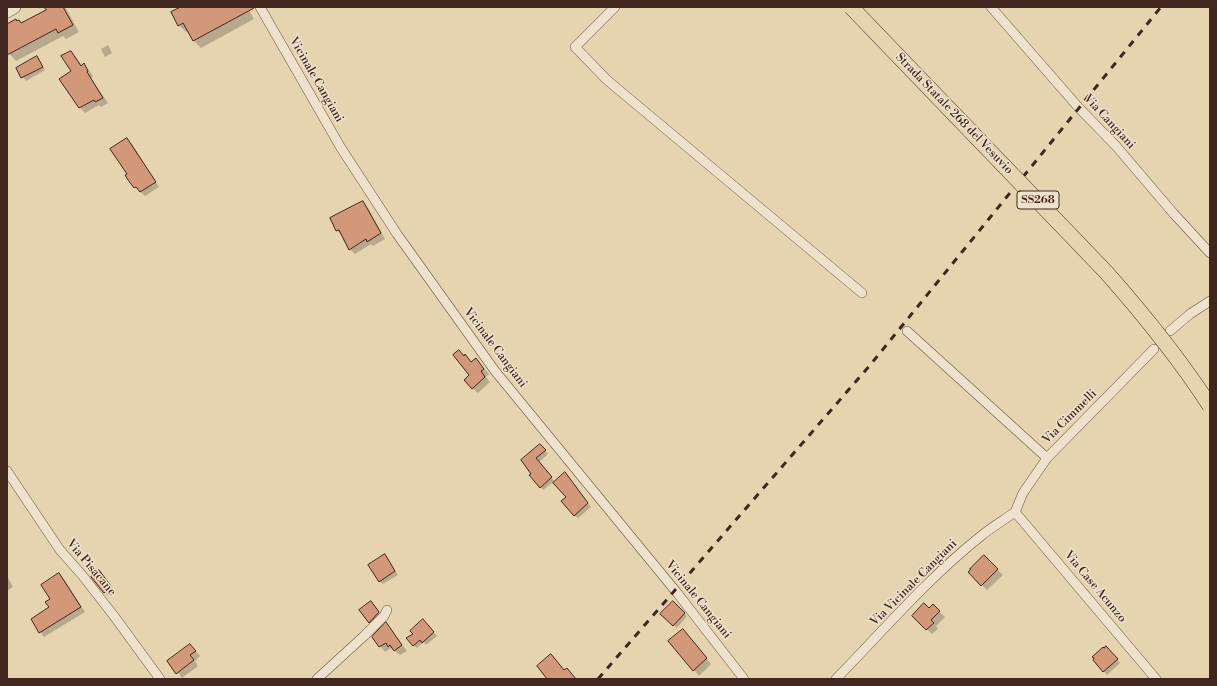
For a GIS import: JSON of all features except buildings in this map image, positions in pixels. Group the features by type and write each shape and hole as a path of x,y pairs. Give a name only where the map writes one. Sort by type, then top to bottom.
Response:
{"highway":[{"name":"Strada Statale 268 del Vesuvio","path":"851,7 1106,272 1177,358 1210,406"}],"main road":[{"path":"7,11 14,7"}],"street":[{"name":"Vicinale Cangiani","path":"260,7 341,148 397,234 491,364 678,594 744,679"},
{"path":"615,7 575,47 607,80 862,293"},
{"name":"Via Cangiani","path":"991,7 1210,253"},
{"path":"1170,331 1190,314 1210,301"},
{"path":"907,330 1047,458"},
{"name":"Via Cimmelli","path":"1016,512 1023,493 1047,458 1154,349"},
{"name":"Via Pisacane","path":"7,470 60,550 114,616 160,679"},
{"name":"Via Vicinale Cangiani","path":"836,679 920,592 964,550 982,535 1016,512"},
{"name":"Via Case Acunzo","path":"1016,512 1156,679"},
{"path":"317,679 364,636 384,616 387,610"}],"railway":[{"path":"598,679 871,364 1161,7"}]}
